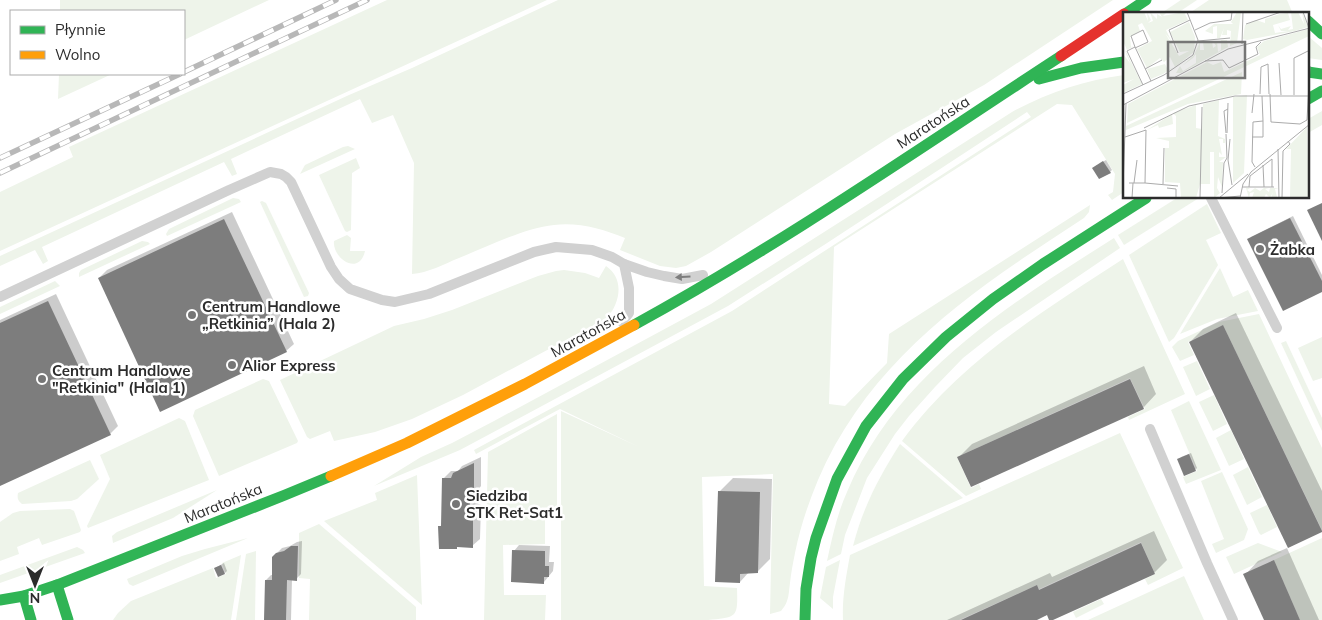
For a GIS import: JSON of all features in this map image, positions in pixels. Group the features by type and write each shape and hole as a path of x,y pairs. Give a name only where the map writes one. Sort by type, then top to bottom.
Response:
{"main road":[{"name":"Maratońska","path":"1128,12 1146,0"},
{"name":"Maratońska","path":"0,600 24,596 57,585 285,495 407,443 525,384 731,270 1123,15"},
{"path":"1310,23 1322,34"},
{"path":"1014,87 1096,65 1123,62"},
{"path":"1310,98 1322,91"},
{"path":"805,620 805,593 808,573 818,528 827,500 850,451 889,394 919,362 971,316 1026,275 1144,199"},
{"path":"57,585 68,620"},
{"name":"Maratońska","path":"0,613 24,596"},
{"path":"24,596 31,620"}],"lane":[{"path":"0,297 270,172 281,174 291,182 331,267 339,279 350,289 382,300 395,302 429,294 534,252 556,247 592,250 647,272 676,278 731,270"},
{"path":"1212,199 1277,328"},
{"path":"610,338 629,313 629,288 624,264"},
{"path":"1150,429 1233,620"}],"shaded area":[{"path":"60,0 269,0 185,40 185,10 60,10"},
{"path":"387,0 547,0 0,251 0,192 73,157 69,147"},
{"path":"558,0 1113,0 984,85 895,134 711,252 686,266 676,268 660,266 620,250 625,238 590,227 563,224 530,230 436,268 412,274 414,163 393,115 372,123 360,99 231,159 237,174 232,176 224,162 42,247 48,261 43,264 35,250 0,266 0,256"},
{"path":"1181,0 1197,0 1179,12 1163,12"},
{"path":"1209,0 1287,0 1292,12 1191,12"},
{"path":"1310,38 1322,48 1322,60 1310,58"},
{"path":"59,75 110,75 58,99"},
{"path":"1123,75 1123,193 1112,200 1108,195 1113,192 1115,174 1072,105 1057,104 834,247 829,404 845,406 887,363 889,334 1090,205 1089,212 1084,218 1004,272 930,330 897,362 867,397 840,436 814,489 797,544 788,599 781,611 770,614 773,474 702,477 704,586 737,588 737,605 734,614 725,618 708,620 561,620 561,411 639,447 560,409 476,454 474,450 732,311 1031,117 1027,112 728,306 460,450 374,486 421,457 494,421 711,304 1012,112 1066,88"},
{"path":"1322,111 1322,125 1310,132 1310,118"},
{"path":"348,146 355,149 300,174 305,165"},
{"path":"356,158 360,168 352,173 351,230 347,232 319,175"},
{"path":"233,198 239,199 241,202 167,236 166,234 169,229"},
{"path":"1175,199 1197,199 1124,245 1118,235"},
{"path":"260,202 266,203 309,293 308,296 304,297"},
{"path":"1207,204 1221,233 1206,240 1218,265 1174,338 1169,342 1129,255"},
{"path":"347,235 351,238 350,251 365,251 362,259 357,263 346,262 337,253 334,241"},
{"path":"1114,238 1120,248 996,332 963,358 909,416 867,478 845,535 841,554 827,561 843,500 869,450 895,411 926,377 960,345 1035,289"},
{"path":"142,241 150,244 79,277 81,270"},
{"path":"1123,259 1185,394 1129,420 1128,417 1145,409 1130,378 957,457 971,488 979,484 981,489 966,496 902,441 925,413 976,362 1033,319"},
{"path":"606,266 612,271 618,284 615,305 607,318 463,395 412,419 375,432 334,441 330,431 310,439 307,437 280,380 394,326 452,310 538,276 556,271 564,270 585,273 599,278"},
{"path":"1220,268 1233,297 1248,290 1258,311 1217,319 1180,334"},
{"path":"55,281 60,286 0,314 0,307"},
{"path":"1259,314 1322,448 1322,530 1223,325 1188,342 1194,355 1180,361 1172,347 1178,341 1219,322"},
{"path":"1322,337 1322,378 1313,381 1298,348"},
{"path":"1286,341 1322,418 1322,431 1281,343"},
{"path":"1197,361 1210,389 1196,396 1183,367"},
{"path":"263,379 269,381 298,441 219,476 193,416 195,410"},
{"path":"1214,395 1227,424 1213,431 1199,402"},
{"path":"1189,401 1221,470 1186,484 1183,477 1197,471 1171,410"},
{"path":"557,414 557,511 545,511 545,544 503,545 504,595 546,595 545,620 484,620 488,452"},
{"path":"179,418 185,421 209,480 88,528 87,526 110,479 100,455"},
{"path":"1231,430 1244,459 1229,466 1216,438"},
{"path":"1120,433 1183,568 1148,585 1145,579 1155,574 1141,542 1039,589 1037,585 959,620 843,620 844,596 850,555"},
{"path":"900,444 963,498 853,546 872,493"},
{"path":"90,460 99,479 77,499 22,504 19,501 18,493"},
{"path":"1248,467 1262,497 1247,505 1233,475"},
{"path":"1222,472 1248,529 1244,540 1216,553 1212,544 1224,539 1201,481"},
{"path":"417,475 422,605 324,521 377,500 375,493"},
{"path":"217,490 173,518 113,543 112,536 117,532"},
{"path":"1267,505 1277,527 1261,535 1250,513"},
{"path":"70,509 74,511 81,530 80,532 42,545 39,538 17,547 19,554 0,561 0,522 13,513 20,511"},
{"path":"319,524 416,607 416,620 309,620 310,579 299,578 299,533"},
{"path":"248,538 133,586 129,584 127,579 182,556"},
{"path":"1322,538 1322,620 1300,620 1274,560"},
{"path":"1258,543 1282,552 1234,574 1226,557"},
{"path":"77,547 85,553 0,583 0,575"},
{"path":"256,551 255,620 236,620 246,554"},
{"path":"241,555 231,620 113,620 131,601 213,568 216,578 226,574 222,563"},
{"path":"840,560 833,597 833,609 820,598 826,567"},
{"path":"1184,576 1204,620 1088,620"},
{"path":"1101,599 1104,604 1076,618 1073,612"}],"building":[{"path":"1103,161 1111,173 1099,179 1092,168"},
{"path":"1322,203 1322,241 1307,210"},
{"path":"1290,218 1322,281 1322,292 1283,311 1247,239"},
{"name":"Centrum Handlowe „Retkinia” (Hala 2)","path":"224,219 287,352 160,412 98,278"},
{"name":"Centrum Handlowe \"Retkinia\" (Hala 1)","path":"48,301 111,435 0,486 0,323"},
{"path":"1223,325 1322,531 1288,548 1189,342"},
{"path":"1130,379 1144,409 971,487 957,457"},
{"path":"1189,454 1196,471 1184,476 1177,459"},
{"name":"Siedziba STK Ret-Sat1","path":"474,463 474,495 470,497 470,511 473,513 473,548 439,549 438,526 441,526 442,478 451,478 453,473"},
{"path":"718,491 760,492 758,573 740,574 740,583 715,582"},
{"path":"1141,543 1155,574 1053,620 1049,620 1047,615 1037,620 961,620 1037,585 1039,590"},
{"path":"291,546 298,546 297,581 287,580 286,620 264,620 265,580 272,580 272,557"},
{"path":"512,550 545,551 545,566 549,566 549,577 544,577 544,584 511,582"},
{"path":"1274,560 1300,620 1264,620 1243,574"},
{"path":"221,565 225,574 218,577 214,568"}],"railway":[{"path":"185,72 336,0"},
{"path":"0,173 367,0"},
{"path":"0,158 178,75"}],"traffic: fast":[{"path":"1128,12 1146,0"},
{"path":"1310,23 1322,34"},
{"path":"634,325 797,229 1061,56"},
{"path":"1039,79 1081,68 1123,62"},
{"path":"1310,72 1322,74"},
{"path":"1310,98 1322,91"},
{"path":"805,620 806,589 811,558 816,538 837,479 866,426 903,379 946,337 993,299 1043,264 1144,199"},
{"path":"0,600 24,596 57,585 331,476"},
{"path":"57,585 68,620"},
{"path":"24,596 31,620"}],"traffic: slow":[{"path":"331,476 407,443 525,384 634,325"}],"traffic: jam":[{"path":"1061,56 1123,15"}],"place":[{"name":"Żabka","path":"1260,249"},
{"name":"Centrum Handlowe „Retkinia” (Hala 2)","path":"192,315"},
{"name":"Alior Express","path":"232,365"},
{"name":"Centrum Handlowe \"Retkinia\" (Hala 1)","path":"42,379"},
{"name":"Siedziba STK Ret-Sat1","path":"456,504"}]}
